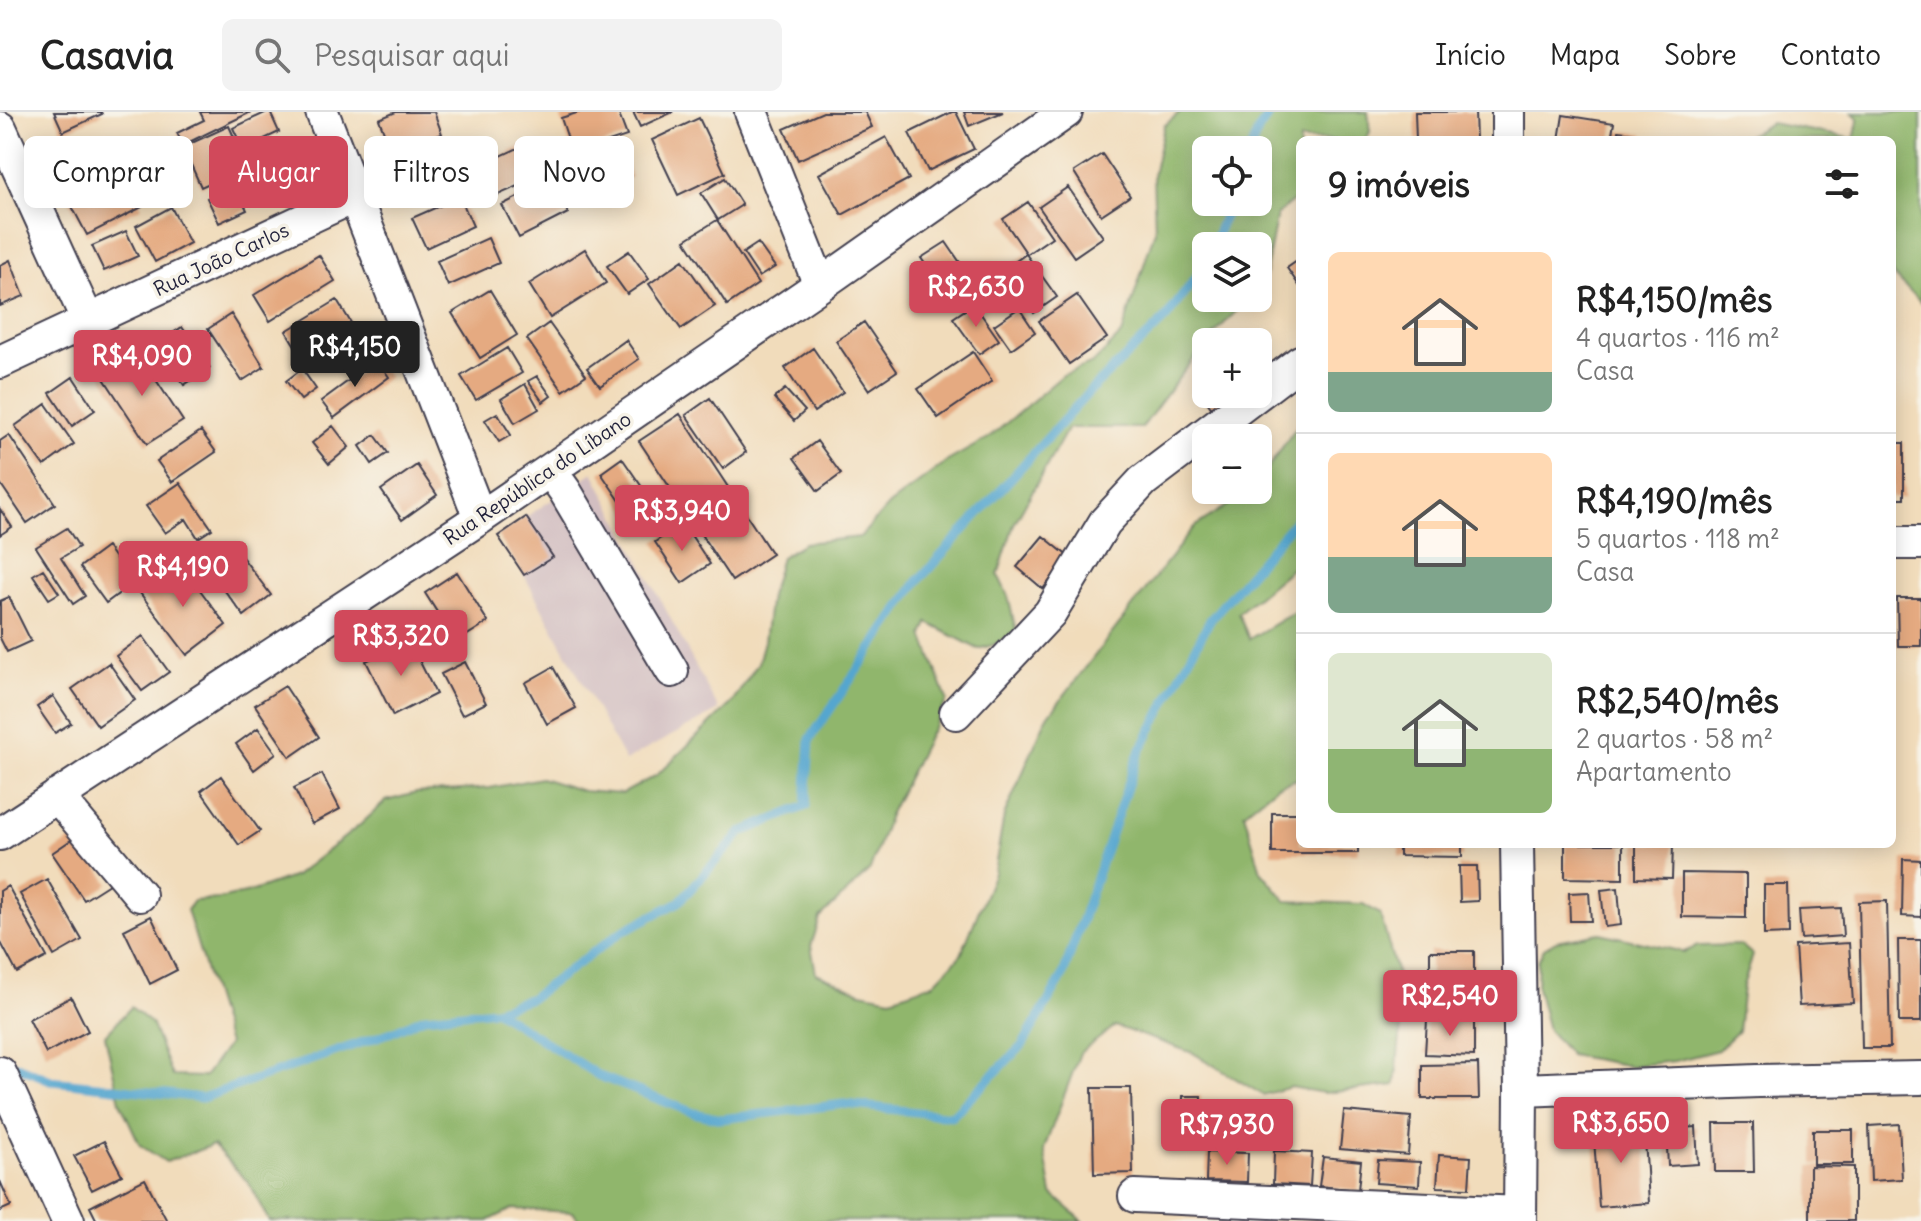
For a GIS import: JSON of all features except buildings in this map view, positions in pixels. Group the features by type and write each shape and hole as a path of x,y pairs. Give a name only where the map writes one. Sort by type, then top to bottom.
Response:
{"street":[{"path":"322,112 480,518"},
{"path":"751,112 820,285"},
{"name":"Rua República do Líbano","path":"0,834 480,518 1066,112"},
{"path":"1508,112 1508,136"},
{"path":"0,128 88,321"},
{"name":"Rua João Carlos","path":"0,362 355,196"},
{"path":"956,713 1050,613 1105,522 1143,481 1296,365"},
{"path":"550,470 672,671"},
{"path":"1896,543 1921,543"},
{"path":"57,796 140,895"},
{"path":"1135,1196 1520,1217 1517,848"},
{"path":"0,1073 12,1132 68,1221"},
{"path":"1521,1090 1921,1078"}],"shaded area":[{"path":"593,472 719,710 625,761 524,575 498,536"}],"green space":[{"path":"1180,112 1368,112 1370,132 1368,136 1296,136 1296,199 1277,214 1272,240 1272,232 1192,232 1192,312 1236,312 1220,328 1192,328 1192,362 1142,428 1068,428 1014,524 998,575 1008,596 1016,631 993,645 978,649 928,623 923,635 947,700 889,815 870,870 820,918 811,946 816,973 861,992 891,998 933,984 961,955 994,873 1004,816 1046,719 1194,527 1230,504 1272,504 1272,462 1296,428 1296,568 1238,613 1249,639 1296,611 1296,779 1277,786 1244,813 1261,871 1286,901 1363,904 1380,914 1404,999 1395,1085 1324,1093 1291,1087 1263,1095 1193,1053 1115,1026 1080,1053 1044,1149 1052,1194 1083,1221 579,1221 573,1212 512,1209 488,1221 269,1221 248,1182 213,1145 166,1162 140,1145 120,1102 105,1035 131,1007 151,1023 172,1076 204,1077 228,1044 187,910 194,901 250,892 295,876 386,801 416,793 490,788 541,778 583,791 622,794 657,775 732,703 758,663 770,596 781,557 804,543 860,537 889,505 946,462 990,437 1063,375 1093,363 1122,334 1155,230 1153,175 1164,126"},
{"path":"1852,112 1921,112 1921,303 1896,277 1896,136 1855,136 1859,119"},
{"path":"1771,123 1838,136 1747,136"},
{"path":"1600,933 1684,952 1698,946 1741,945 1753,955 1743,986 1738,1031 1718,1050 1675,1061 1631,1066 1570,1055 1548,1030 1537,988 1538,961 1544,948 1556,941"}],"waterway":[{"path":"1256,136 1271,112"},
{"path":"1218,232 1224,216"},
{"path":"2,1060 53,1081 202,1098 392,1032 424,1017 495,1010 531,998 621,932 679,902 742,832 806,806 810,739 918,581 1090,391 1166,318 1192,283"},
{"path":"495,1010 599,1076 694,1113 721,1119 844,1104 952,1116 1022,1046 1062,978 1138,755 1210,620 1296,520"}]}
